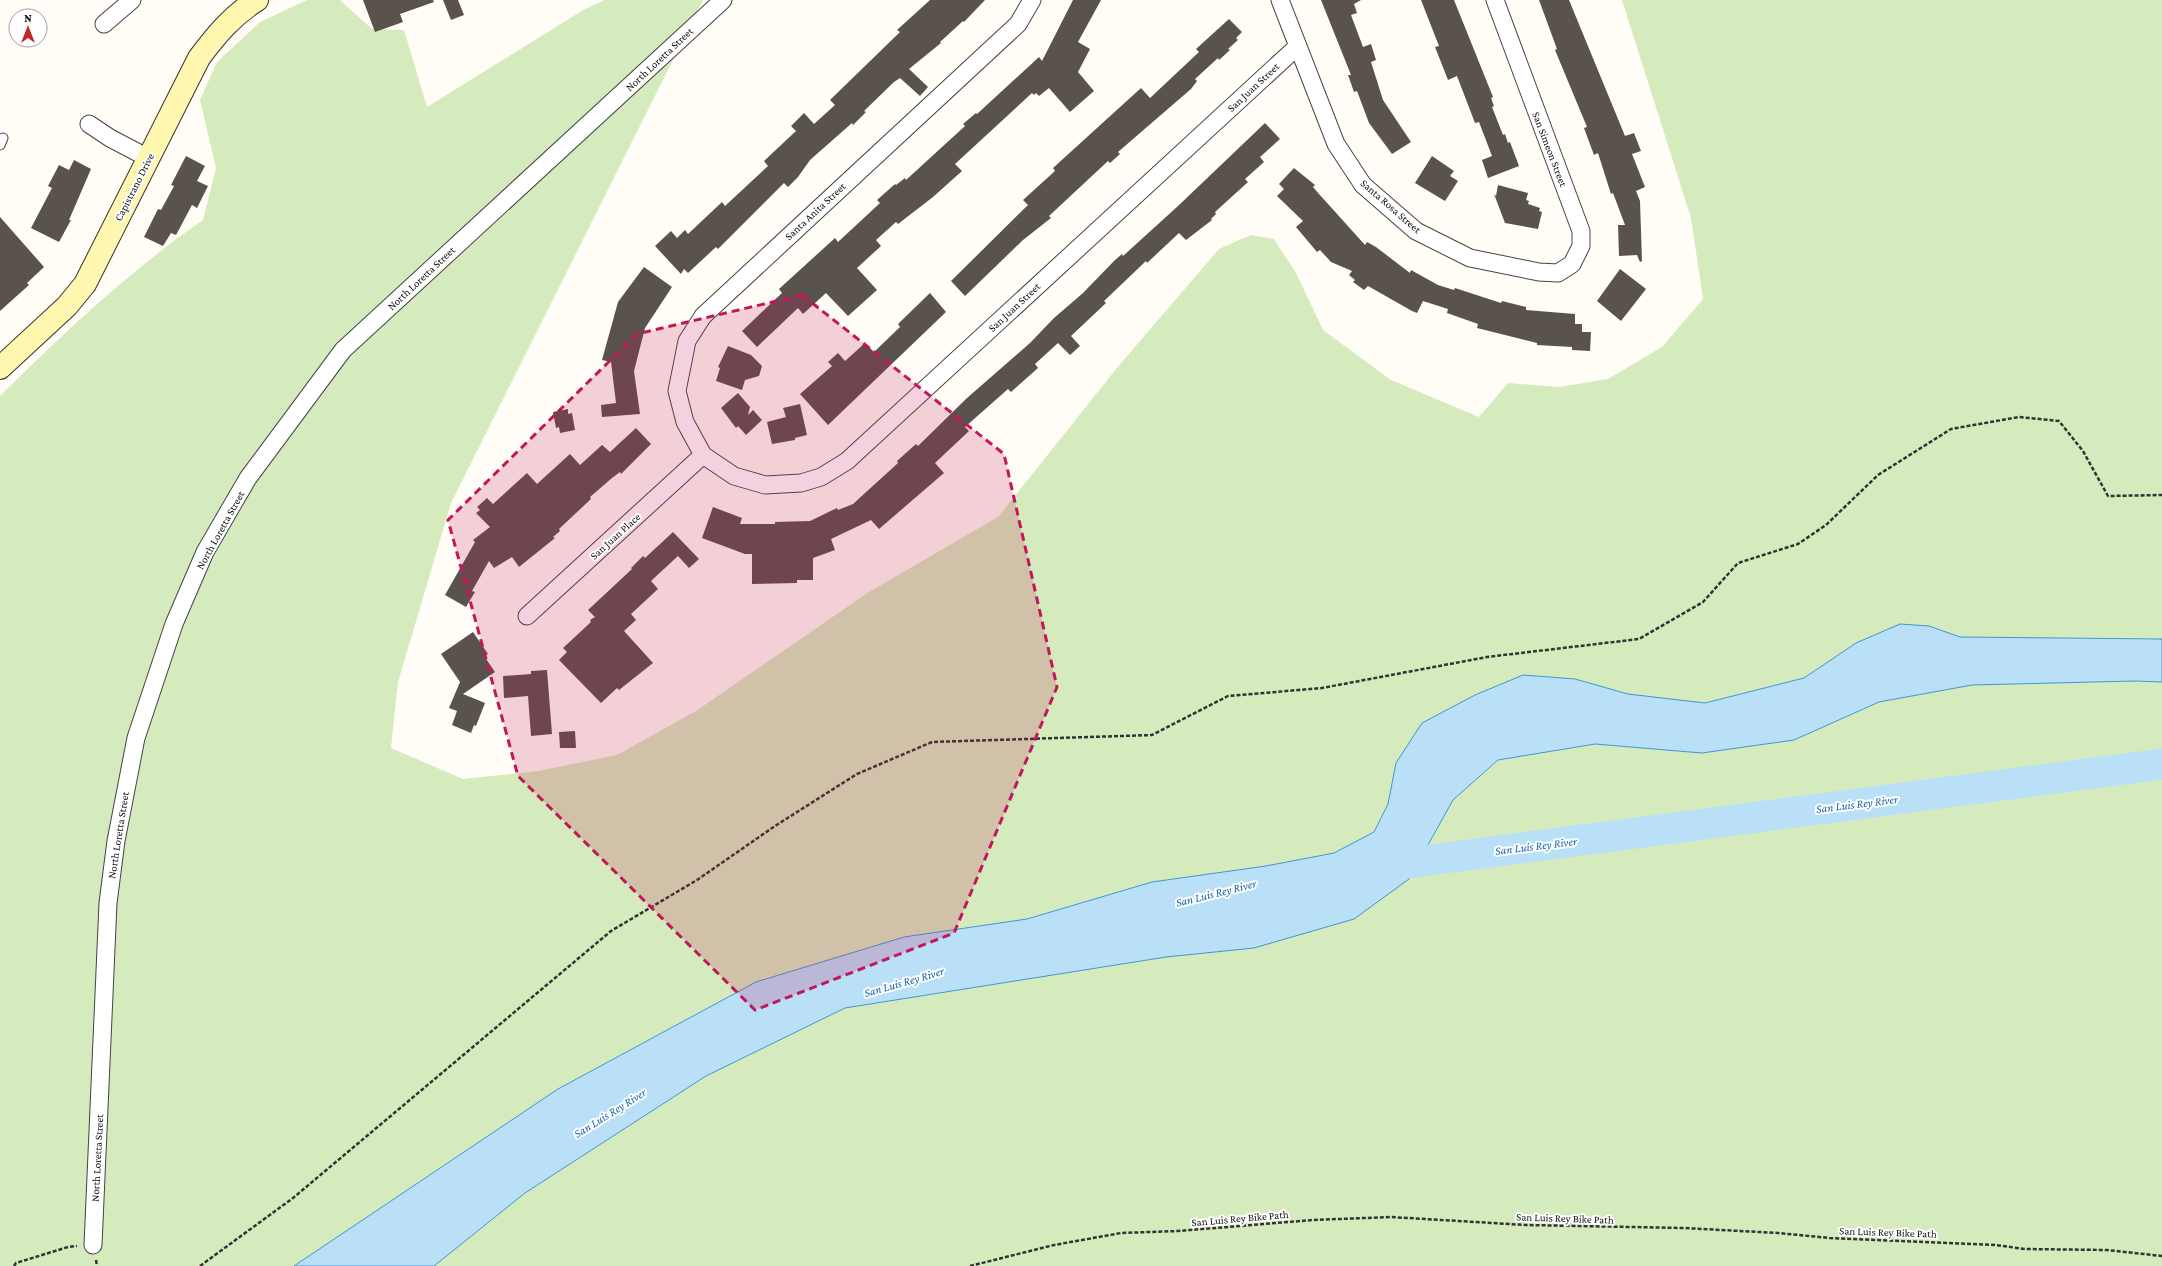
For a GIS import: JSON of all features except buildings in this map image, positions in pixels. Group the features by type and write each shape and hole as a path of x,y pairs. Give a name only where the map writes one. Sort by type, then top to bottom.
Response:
{"street":[{"path":"104,24 132,0"},
{"name":"Capistrano Drive","path":"0,368 67,306 85,284 199,58 218,33 243,9 257,0"},
{"name":"North Loretta Street","path":"93,1245 108,903 116,841 136,738 174,624 205,552 248,478 343,350 723,0"},
{"name":"Santa Anita Street","path":"703,455 685,422 678,391 686,341 703,316 1018,24 1032,0"},
{"name":"Santa Rosa Street","path":"1280,0 1336,144 1363,185 1416,231 1470,258 1539,272"},
{"name":"San Simeon Street","path":"1495,0 1581,231 1581,246 1572,264 1558,273 1539,272"},
{"name":"San Juan Street","path":"703,455 734,476 765,486 801,483 821,477 847,460 1298,46"},
{"path":"89,124 110,138 148,158"},
{"name":"San Juan Place","path":"527,616 703,455"}],"path":[{"path":"200,1266 293,1198 611,931 697,880 775,826 857,774 932,742 1152,735 1228,696 1322,688 1487,657 1639,639 1702,602 1738,563 1798,544 1826,525 1878,475 1951,429 2019,417 2059,421 2083,451 2108,496 2162,495"},
{"name":"San Luis Rey Bike Path","path":"970,1266 1054,1245 1122,1233 1178,1231 1313,1220 1391,1217 1534,1225 1762,1232 1830,1238 1995,1245 2025,1249 2107,1250 2162,1256"},
{"path":"14,1266 16,1263 68,1247 93,1245 97,1266"}],"highlighted area":[{"path":"802,295 1004,454 1057,687 954,933 755,1010 518,776 448,520 637,334"}],"green space":[{"path":"307,0 340,0 372,29 404,30 427,107 585,9 605,0 703,0 451,503 398,682 391,748 463,779 538,771 617,755 696,711 869,592 998,517 1116,369 1219,249 1251,235 1274,239 1296,273 1323,330 1391,380 1479,417 1508,383 1559,387 1608,379 1662,347 1703,299 1691,218 1622,0 2162,0 2162,639 1960,637 1929,626 1856,643 1804,678 1705,703 1628,694 1575,679 1396,763 1388,804 1374,832 1334,853 1266,866 1152,882 1027,919 904,937 756,982 558,1089 294,1266 0,1266 0,396 97,304 149,260 203,220 216,168 200,100 217,62 260,22"},
{"path":"2135,681 2162,682 2162,1266 434,1266 525,1193 706,1076 845,1008 1166,957 1254,948 1409,879 1453,800 1498,760 1595,744 1702,753 1794,740 1879,702 1972,685"}],"water":[{"path":"1900,624 1929,626 1960,637 2162,639 2162,682 2135,681 1972,685 1879,702 1794,740 1702,753 1595,744 1498,760 1453,800 1409,879 1354,919 1254,948 1166,957 845,1008 706,1076 525,1193 434,1266 294,1266 558,1089 756,982 904,937 1027,919 1152,882 1266,866 1334,853 1374,832 1388,804 1396,763 1422,723 1475,695 1523,675 1575,679 1628,694 1705,703 1804,678 1856,643"}],"waterway":[{"name":"San Luis Rey River","path":"1377,867 2162,764"}]}
